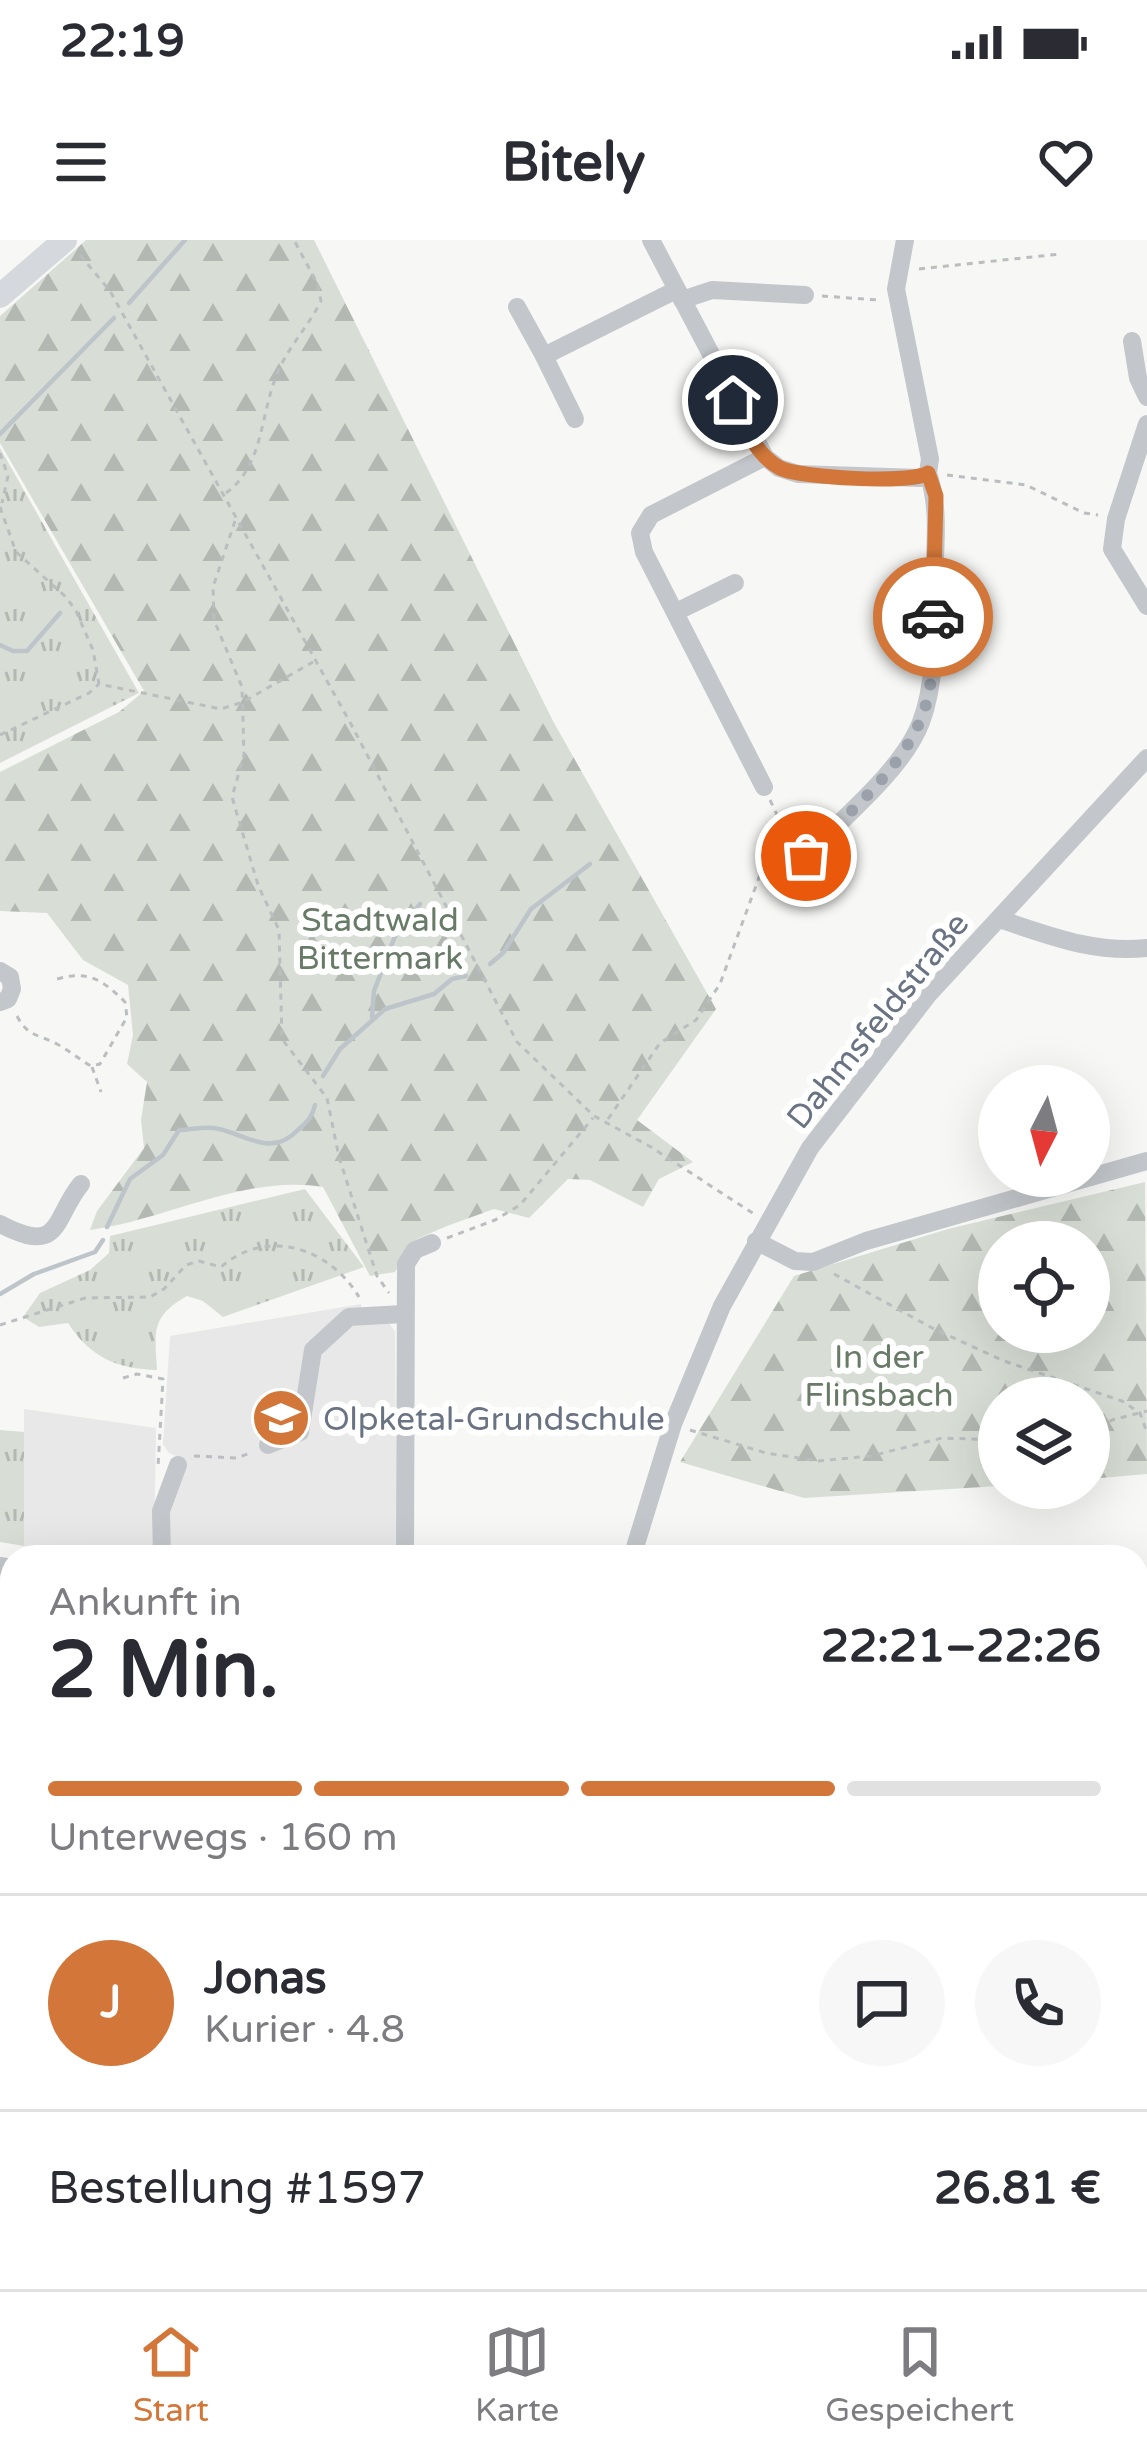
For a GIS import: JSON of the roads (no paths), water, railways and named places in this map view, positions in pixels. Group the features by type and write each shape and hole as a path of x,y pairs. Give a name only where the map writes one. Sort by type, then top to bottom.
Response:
{"main road":[{"path":"0,296 64,241"}],"street":[{"path":"652,240 764,457 798,474 920,478 928,473"},
{"path":"806,856 899,758 920,724 930,689 936,496 898,302 897,272 905,240"},
{"path":"544,356 679,295 712,290 805,295"},
{"path":"517,307 575,419"},
{"path":"1132,341 1138,378 1147,397"},
{"path":"1147,424 1116,518 1112,549 1147,606"},
{"path":"764,457 651,515 640,542 764,787"},
{"path":"676,612 735,583"},
{"name":"Dahmsfeldstraße","path":"636,1545 673,1424 722,1306 810,1148 883,1050 1147,758"},
{"path":"809,815 828,832"},
{"path":"999,919 1082,946 1147,948"},
{"path":"0,971 10,977 12,989 4,1000"},
{"path":"756,1241 795,1261 813,1262 866,1240 1147,1160"},
{"path":"0,1224 32,1237 50,1233 63,1220 81,1184"},
{"path":"405,1545 406,1264 415,1250 432,1243"},
{"path":"265,1446 300,1432 313,1350 349,1317 403,1314"},
{"path":"161,1545 168,1491 180,1461"}],"waterway":[{"path":"129,303 185,240"},
{"path":"0,434 114,318"},
{"path":"0,645 27,651 60,613"},
{"path":"490,964 503,953 531,909 590,864"},
{"path":"372,1017 374,991 397,931 420,904"},
{"path":"323,1076 340,1049 385,1009 434,994 452,979 466,976"},
{"path":"107,1227 130,1179 163,1155 179,1130 214,1128 270,1144 289,1138 305,1124 315,1105"},
{"path":"0,1294 34,1274 95,1252 103,1240"}],"place":[{"name":"Olpketal-Grundschule","path":"281,1418"}],"park label":[{"name":"Stadtwald Bittermark","path":"380,938"},
{"name":"In der Flinsbach","path":"879,1375"}]}
